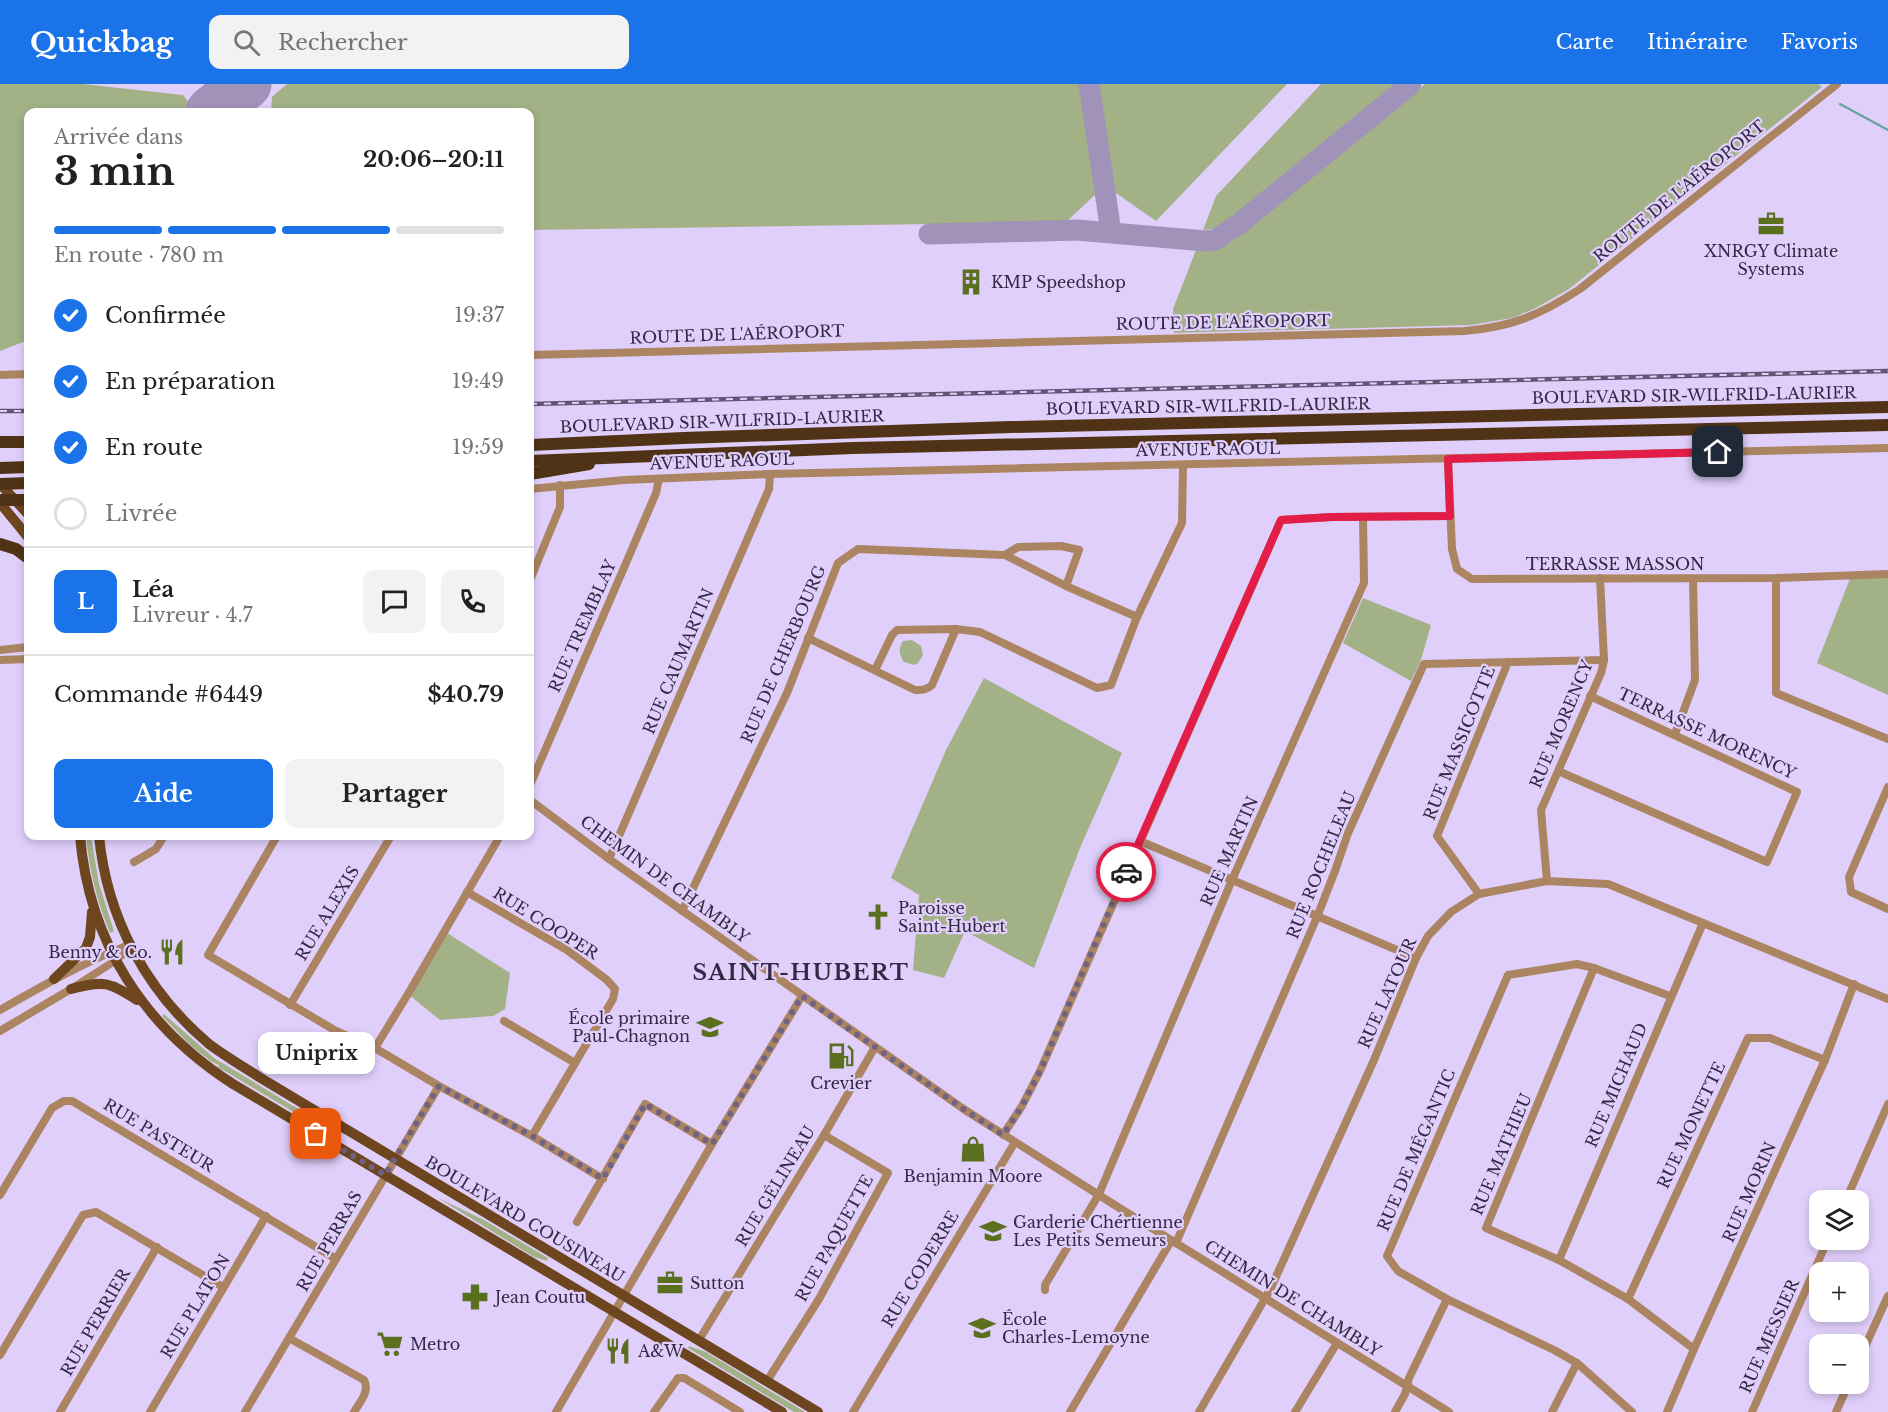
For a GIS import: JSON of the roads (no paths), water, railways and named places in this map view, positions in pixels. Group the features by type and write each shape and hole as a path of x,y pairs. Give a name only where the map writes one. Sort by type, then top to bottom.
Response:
{"highway":[{"name":"BOULEVARD SIR-WILFRID-LAURIER","path":"534,445 999,427 1888,407"},
{"name":"BOULEVARD SIR-WILFRID-LAURIER","path":"534,461 853,448 1888,425"},
{"path":"0,442 24,442"},
{"path":"534,473 649,455"},
{"path":"0,468 24,467"},
{"path":"4,484 24,483"},
{"path":"0,502 24,500"},
{"path":"0,544 16,549 24,555"}],"main road":[{"path":"4,484 24,509"},
{"path":"0,502 24,532"},
{"name":"BOULEVARD COUSINEAU","path":"81,840 85,874 93,906 113,956 144,1004 182,1045 211,1069 782,1412"},
{"name":"BOULEVARD COUSINEAU","path":"100,840 108,888 130,946 148,977 170,1005 210,1044 259,1077 818,1412"},
{"path":"54,979 81,955 88,944 93,906"},
{"path":"71,989 93,983 107,984 122,989 144,1004"}],"street":[{"name":"ROUTE DE L'AÉROPORT","path":"534,355 1464,331 1507,326 1555,305 1580,289 1837,84"},
{"path":"0,375 24,374"},
{"name":"AVENUE RAOUL","path":"534,488 560,485 770,474 1888,448"},
{"name":"TERRASSE MASSON","path":"1448,459 1452,549 1457,569 1472,579 1693,579 1888,574"},
{"path":"876,670 892,634 897,630 956,629 980,632 1097,688 1111,685 1137,617 1182,523 1183,465"},
{"name":"RUE CAUMARTIN","path":"609,859 769,489 770,474"},
{"name":"RUE TREMBLAY","path":"534,776 656,493 659,479"},
{"path":"534,570 560,507 560,485"},
{"path":"1003,1135 1022,1106 1040,1071 1281,520 1450,516"},
{"name":"RUE MARTIN","path":"1044,1290 1099,1194 1232,880 1364,583 1363,517"},
{"name":"RUE DE CHERBOURG","path":"1005,555 1018,547 1061,546 1079,550 1066,586"},
{"name":"RUE DE CHERBOURG","path":"682,911 787,693 838,563 858,549 1005,555 1066,586 1137,617"},
{"name":"RUE MORENCY","path":"1547,881 1541,810 1604,660 1600,578"},
{"path":"1776,578 1776,693 1888,739"},
{"path":"1675,734 1695,680 1693,579"},
{"path":"808,638 915,690 929,688 932,685 956,629"},
{"path":"0,650 24,647"},
{"path":"0,660 24,659"},
{"name":"RUE ROCHELEAU","path":"1070,1412 1174,1242 1317,916 1348,833 1424,664 1604,660"},
{"name":"RUE MASSICOTTE","path":"1479,894 1437,836 1508,662"},
{"name":"TERRASSE MORENCY","path":"1558,771 1767,862 1797,792 1590,696"},
{"path":"1888,787 1849,877 1851,892 1888,909"},
{"name":"CHEMIN DE CHAMBLY","path":"534,803 682,911 965,1110 1449,1412"},
{"path":"134,862 156,849 162,840"},
{"path":"275,840 208,956 336,1031 375,1047 603,1179"},
{"name":"RUE ALEXIS","path":"290,1005 389,840"},
{"path":"375,1047 498,840"},
{"path":"1140,841 1416,958"},
{"name":"RUE LATOUR","path":"1199,1412 1266,1298 1374,1059 1416,958 1428,936 1451,912 1479,894 1547,881 1608,884 1888,999"},
{"name":"RUE COOPER","path":"467,892 567,950 607,980 615,989 613,999 532,1136"},
{"name":"RUE MICHAUD","path":"1559,1260 1703,923"},
{"path":"0,1030 71,989 113,956 130,946"},
{"path":"0,1010 54,979 113,956"},
{"name":"RUE DE MÉGANTIC","path":"1632,1412 1577,1363 1447,1299 1398,1271 1387,1256 1508,975 1577,964 1670,996"},
{"name":"RUE MATHIEU","path":"1594,968 1486,1228 1559,1260 1628,1299 1694,1349"},
{"name":"RUE MORIN","path":"1667,1412 1825,1060 1854,984"},
{"path":"556,1412 712,1144 802,996"},
{"path":"504,1021 575,1063"},
{"name":"RUE MONETTE","path":"1628,1299 1748,1038 1770,1038 1825,1060"},
{"name":"RUE GÉLINEAU","path":"699,1340 824,1136 875,1047"},
{"name":"RUE PERRAS","path":"245,1412 439,1086"},
{"name":"RUE PASTEUR","path":"0,1195 52,1108 64,1101 72,1101 336,1259"},
{"path":"577,1222 645,1104 712,1144"},
{"path":"1850,1190 1888,1104"},
{"name":"RUE PAQUETTE","path":"767,1381 819,1299 888,1173 824,1136"},
{"name":"RUE CODERRE","path":"853,1412 1015,1142"},
{"path":"0,1355 83,1215 96,1212 223,1287"},
{"name":"RUE PLATON","path":"150,1412 266,1216"},
{"name":"RUE PERRIER","path":"60,1412 157,1247"},
{"name":"RUE MESSIER","path":"1752,1412 1823,1250"},
{"path":"1869,1338 1888,1296"},
{"path":"1395,1412 1447,1299"},
{"path":"289,1338 364,1380 366,1391 354,1412"},
{"path":"1295,1412 1337,1343"},
{"path":"1552,1412 1577,1363"},
{"path":"654,1412 678,1378 684,1378 740,1412"},
{"path":"1836,1412 1844,1394"}],"waterway":[{"path":"1840,104 1888,130"}],"railway":[{"path":"534,404 1888,371"},
{"path":"0,411 24,411"}],"place":[{"name":"XNRGY Climate Systems","path":"1771,224"},
{"name":"KMP Speedshop","path":"971,282"},
{"name":"Paroisse Saint-Hubert","path":"878,917"},
{"name":"Benny & Co.","path":"172,952"},
{"name":"École primaire Paul-Chagnon","path":"710,1027"},
{"name":"Crevier","path":"841,1056"},
{"name":"Uniprix","path":"316,1134"},
{"name":"Benjamin Moore","path":"973,1149"},
{"name":"Garderie Chértienne Les Petits Semeurs","path":"993,1231"},
{"name":"Sutton","path":"670,1283"},
{"name":"Jean Coutu","path":"475,1297"},
{"name":"École Charles-Lemoyne","path":"982,1328"},
{"name":"Metro","path":"390,1344"},
{"name":"A&W","path":"618,1351"}],"district":[{"name":"SAINT-HUBERT","path":"801,972"}]}
